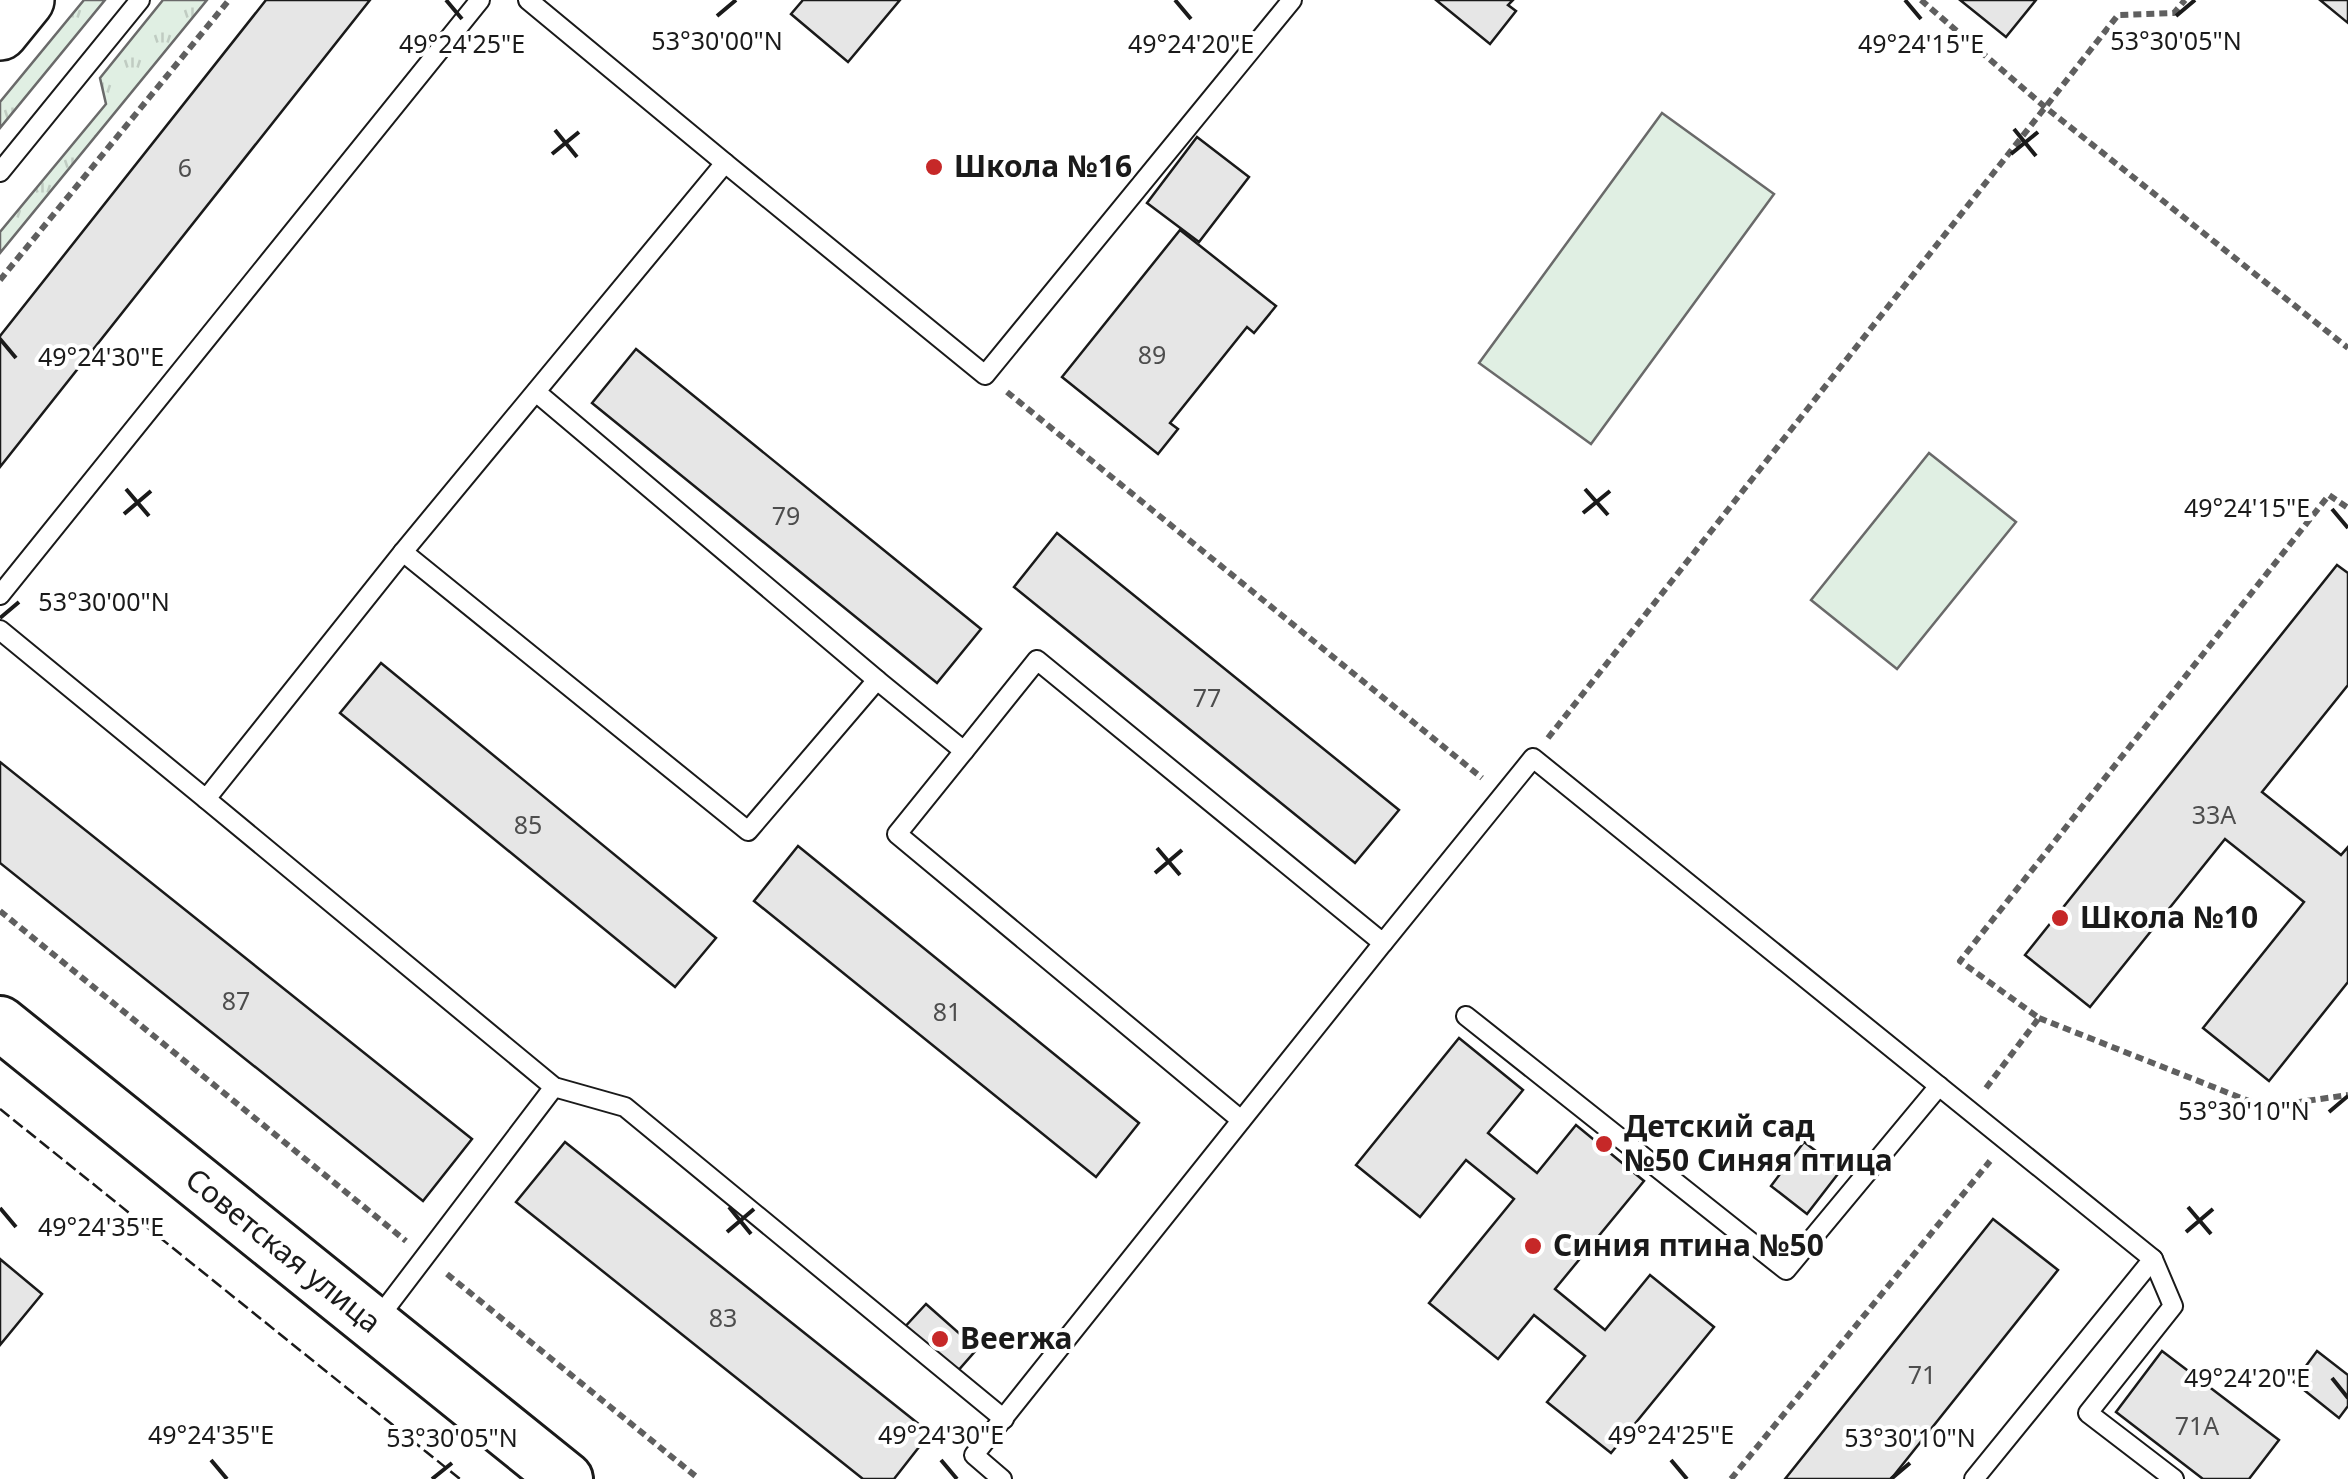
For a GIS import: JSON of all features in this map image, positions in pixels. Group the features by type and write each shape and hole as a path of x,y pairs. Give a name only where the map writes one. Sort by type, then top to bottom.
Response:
{"main road":[{"path":"0,32 26,0"},
{"name":"Советская улица","path":"0,1023 566,1479"}],"lane":[{"path":"0,172 140,0"},
{"path":"0,595 480,0"},
{"path":"528,0 985,375 1292,0"},
{"path":"206,799 403,552 725,163"},
{"path":"536,392 964,751"},
{"path":"403,552 748,832 877,680"},
{"path":"0,630 554,1087 625,1107 1004,1419"},
{"path":"1241,1120 897,834 1037,660 1383,943"},
{"path":"1002,1479 974,1456 1532,758 2153,1258 2173,1306 2088,1413 2174,1479"},
{"path":"1466,1016 1786,1270 1939,1086"},
{"path":"374,1325 554,1087"},
{"path":"1974,1479 2153,1258"}],"path":[{"path":"0,280 228,0"},
{"path":"1921,0 2045,108 2348,348"},
{"path":"1532,758 2118,16 2174,13 2185,0"},
{"path":"985,375 1503,794"},
{"path":"2348,508 2329,494 1960,961 2039,1018 2264,1107 2348,1095"},
{"path":"0,910 699,1479"},
{"path":"1731,1479 1992,1160 1978,1098 2039,1018"}],"green space":[{"path":"84,0 105,0 0,128 0,102"},
{"path":"163,0 207,0 0,253 0,232 106,104 100,78"},
{"path":"1662,113 1774,194 1591,444 1479,363"},
{"path":"1929,453 2016,522 1897,669 1811,600"}],"building":[{"path":"266,0 370,0 0,467 0,336"},
{"path":"803,0 900,0 848,62 791,14"},
{"path":"1436,0 1513,0 1508,5 1516,11 1490,44"},
{"path":"1960,0 2036,0 2006,37"},
{"path":"2320,0 2348,0 2348,23"},
{"path":"1197,137 1249,177 1199,242 1147,203"},
{"path":"1180,230 1276,306 1254,333 1247,327 1170,423 1178,429 1158,454 1062,377"},
{"path":"636,349 981,629 937,683 592,403"},
{"path":"1057,533 1399,810 1355,863 1014,587"},
{"path":"2337,565 2348,573 2348,685 2262,792 2341,855 2348,847 2348,982 2269,1081 2203,1028 2304,902 2225,839 2090,1007 2025,955"},
{"path":"381,663 716,938 675,987 340,713"},
{"path":"0,762 472,1139 423,1201 0,863"},
{"path":"798,846 1139,1123 1096,1177 754,901"},
{"name":"Синия птина №50","path":"1459,1038 1523,1090 1488,1133 1537,1173 1576,1125 1644,1181 1555,1289 1605,1330 1650,1275 1714,1327 1611,1453 1547,1402 1585,1356 1534,1315 1498,1359 1429,1303 1514,1199 1466,1160 1420,1217 1356,1165"},
{"path":"565,1142 930,1433 894,1479 863,1479 516,1202"},
{"path":"1804,1142 1841,1170 1807,1214 1771,1186"},
{"path":"1993,1219 2058,1270 1891,1479 1785,1479"},
{"path":"0,1259 42,1294 0,1345"},
{"name":"Beerжа","path":"926,1304 977,1349 956,1373 902,1330"},
{"path":"2162,1351 2279,1440 2249,1479 2203,1479 2116,1412"},
{"path":"2317,1351 2348,1375 2348,1406 2339,1418 2294,1382"}],"fence":[{"path":"0,1109 460,1479"}],"place":[{"name":"Школа №16","path":"934,167"},
{"name":"Школа №10","path":"2060,918"},
{"name":"Детский сад №50 Синяя птица","path":"1604,1144"},
{"name":"Синия птина №50","path":"1533,1246"},
{"name":"Beerжа","path":"940,1339"}]}
